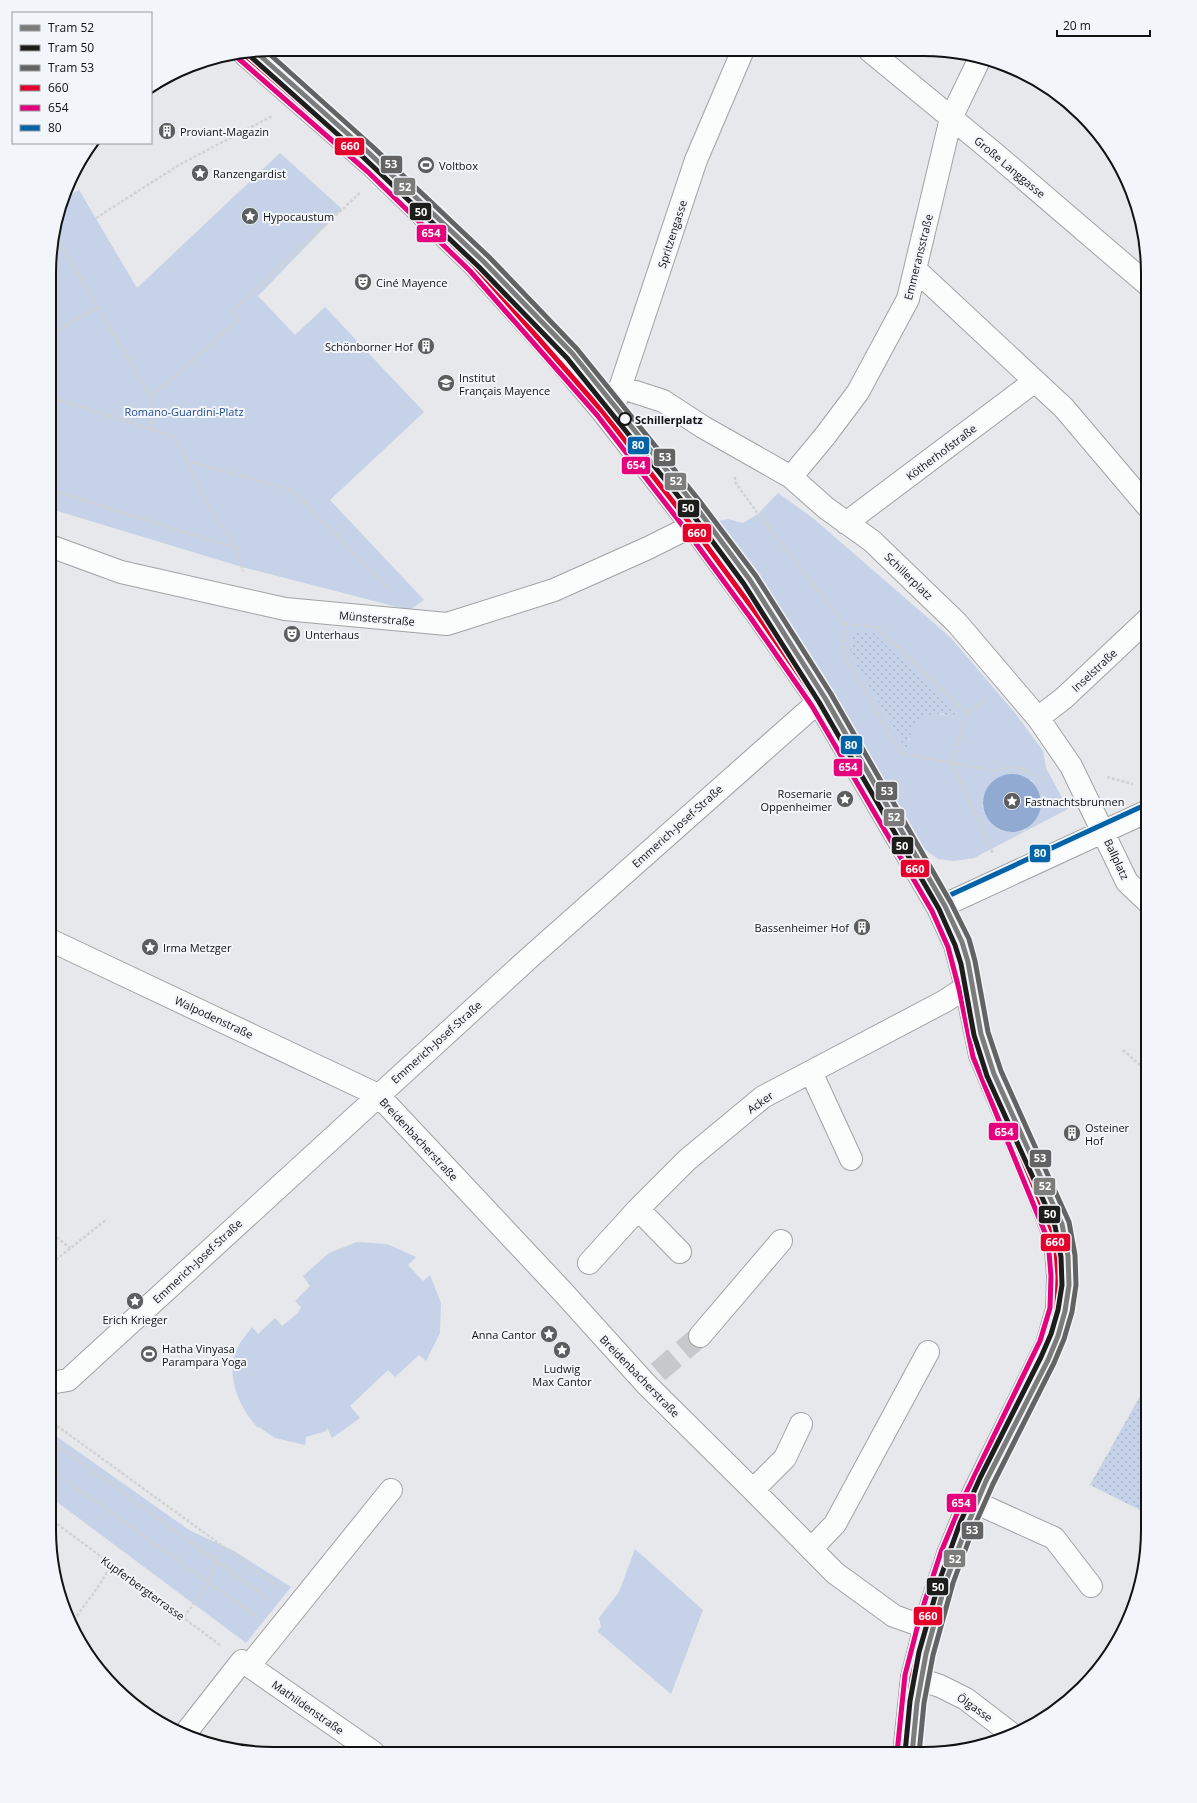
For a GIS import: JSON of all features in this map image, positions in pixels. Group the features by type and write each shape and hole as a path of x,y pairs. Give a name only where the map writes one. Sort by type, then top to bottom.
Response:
{"street":[{"name":"Spritzengasse","path":"609,421 696,160 740,56"},
{"name":"Große Langgasse","path":"876,56 994,153 1141,279"},
{"path":"248,58 371,166 475,266 559,360 609,421 692,526 756,613 818,702 938,908 955,945 966,987 980,1055 1055,1238 1058,1276 1057,1309 1047,1344 970,1500 948,1554 925,1627 912,1678 905,1747"},
{"name":"Emmeransstraße","path":"791,477 825,436 858,392 908,299 951,118 978,63"},
{"path":"916,270 1064,408 1141,498"},
{"name":"Kötherhofstraße","path":"846,523 1035,381"},
{"name":"Schillerplatz","path":"620,387 663,401 791,477 826,508 872,541 957,623 1038,718 1071,766 1104,832"},
{"name":"Münsterstraße","path":"56,548 121,572 285,609 447,624 554,590 648,548 692,526"},
{"name":"Inselstraße","path":"1038,718 1064,698 1141,626"},
{"name":"Emmerich-Josef-Straße","path":"56,1382 68,1380 378,1095 656,844 818,702"},
{"path":"938,908 1141,814"},
{"name":"Ballplatz","path":"1104,832 1127,882 1141,895"},
{"name":"Walpodenstraße","path":"56,943 378,1095"},
{"name":"Acker","path":"589,1263 638,1209 687,1160 763,1097 945,1001 966,987"},
{"path":"811,1072 851,1159"},
{"name":"Breidenbacherstraße","path":"378,1095 562,1291 652,1378 753,1490 811,1549 836,1573 894,1616 925,1627"},
{"path":"638,1209 680,1252"},
{"path":"700,1336 781,1241"},
{"path":"811,1549 835,1524 928,1352"},
{"path":"753,1490 785,1458 801,1424"},
{"path":"188,1729 239,1659 276,1631 391,1490"},
{"path":"970,1500 1054,1538 1091,1586"},
{"name":"Mathildenstraße","path":"239,1659 367,1747"},
{"name":"Ölgasse","path":"912,1678 940,1686 966,1699 1007,1730"}],"path":[{"path":"96,218 179,165 272,116"},
{"path":"151,397 240,319 233,310 362,192 371,166"},
{"path":"59,241 151,397 151,429"},
{"path":"56,331 98,307"},
{"path":"56,400 174,437 207,504 236,548 252,602"},
{"path":"734,444 735,482 758,514 844,624 844,652 900,753 994,770 1006,767 1018,767 1031,771 1046,780 1052,779 1071,766"},
{"path":"187,462 292,490 392,592"},
{"path":"56,492 236,548"},
{"path":"844,624 876,627 967,713 952,762 1004,878"},
{"path":"1123,1050 1141,1066"},
{"path":"56,1261 107,1219"},
{"path":"56,1236 70,1248"},
{"path":"56,1425 299,1604"},
{"path":"56,1444 216,1561 299,1604"},
{"path":"56,1473 208,1584 276,1631"},
{"name":"Kupferbergterrasse","path":"56,1523 239,1659"},
{"path":"184,1617 208,1584 222,1546"},
{"path":"75,1618 100,1584 111,1565"}],"green space":[{"name":"Romano-Guardini-Platz","path":"280,153 342,209 258,296 295,335 325,307 424,412 330,500 424,600 409,610 242,567 56,511 56,259 63,217 72,194 79,190 137,288"},
{"path":"778,493 814,519 950,637 1015,713 1043,751 1046,768 1068,809 974,858 954,861 938,859 924,849 851,724 789,623 714,522 728,519 743,523 758,514","holes":["857,630 860,632 873,632 956,713 952,717 935,714 922,718 916,723 910,737 909,746 905,748 850,654 852,639 851,634 853,631","1031,780 1041,797 1025,830 1017,832 1003,831 992,824 984,813 982,805"]},
{"path":"857,630 860,632 873,632 956,713 952,717 941,713 909,738 909,746 905,748 850,654 852,639 851,634 853,631"},
{"path":"357,1242 387,1244 416,1257 408,1265 423,1281 430,1275 441,1303 440,1333 426,1361 419,1355 395,1377 388,1370 350,1406 360,1418 332,1438 327,1428 326,1431 306,1437 305,1445 275,1438 259,1427 258,1428 251,1420 240,1401 233,1379 234,1358 238,1347 252,1327 258,1334 275,1318 282,1326 298,1313 301,1307 295,1301 310,1286 303,1276 329,1253"},
{"path":"1141,1394 1141,1510 1090,1485"},
{"path":"56,1436 189,1530 234,1551 291,1587 246,1643 56,1501"},
{"path":"635,1549 703,1610 671,1694 597,1631 601,1627 599,1618 619,1592"}],"water":[{"name":"Fastnachtsbrunnen","path":"1006,774 1018,774 1033,782 1041,797 1041,809 1033,824 1018,832 1006,832 991,824 983,809 983,797 991,782"}],"tunnel":[{"path":"658,1372 700,1336"}],"tram line":[{"name":"52","path":"260,56 368,152 484,262 572,353 693,503 750,580 825,698 945,906 962,942 968,962 981,1034 994,1074 1062,1224 1068,1256 1069,1285 1065,1311 1058,1336 1048,1360 986,1481 946,1581 926,1654 917,1703 913,1747"},
{"name":"53","path":"272,56 373,147 489,257 577,349 698,499 756,576 831,694 951,903 969,939 975,961 988,1032 1001,1071 1069,1222 1075,1255 1076,1285 1072,1312 1064,1339 1054,1363 993,1484 973,1529 953,1583 933,1655 924,1703 920,1747"},
{"name":"50","path":"251,57 363,157 479,267 567,358 687,507 744,584 819,702 939,909 955,945 961,964 974,1035 987,1076 1055,1226 1061,1257 1062,1285 1058,1310 1051,1334 1041,1357 980,1478 960,1523 940,1579 919,1652 910,1701 906,1747"}],"transit line":[{"name":"80","path":"258,56 378,162 480,261 608,407 698,522 762,609 824,698 944,904"},
{"name":"660","path":"248,58 373,167 475,266 602,411 692,526 756,613 818,702 938,908 955,945 966,987 980,1055 1055,1238 1058,1276 1057,1309 1047,1344 970,1500 948,1554 928,1615 912,1677 905,1747"},
{"name":"654","path":"239,59 368,172 470,271 597,415 686,530 750,617 812,706 932,911 948,947 959,989 973,1057 1048,1240 1051,1276 1050,1308 1040,1341 964,1497 941,1552 921,1613 905,1675 898,1747"},
{"name":"80","path":"935,902 1141,807"}],"place":[{"name":"Proviant-Magazin","path":"167,131"},
{"name":"Voltbox","path":"426,165"},
{"name":"Ranzengardist","path":"200,173"},
{"name":"Hypocaustum","path":"250,216"},
{"name":"Ciné Mayence","path":"363,282"},
{"name":"Schönborner Hof","path":"426,346"},
{"name":"Institut Français Mayence","path":"446,383"},
{"name":"Schillerplatz","path":"625,419"},
{"name":"Unterhaus","path":"292,634"},
{"name":"Rosemarie Oppenheimer","path":"845,799"},
{"name":"Fastnachtsbrunnen","path":"1012,801"},
{"name":"Bassenheimer Hof","path":"862,927"},
{"name":"Irma Metzger","path":"150,947"},
{"name":"Osteiner Hof","path":"1072,1133"},
{"name":"Erich Krieger","path":"135,1301"},
{"name":"Anna Cantor","path":"549,1334"},
{"name":"Ludwig Max Cantor","path":"562,1350"},
{"name":"Hatha Vinyasa Parampara Yoga","path":"149,1354"}]}
